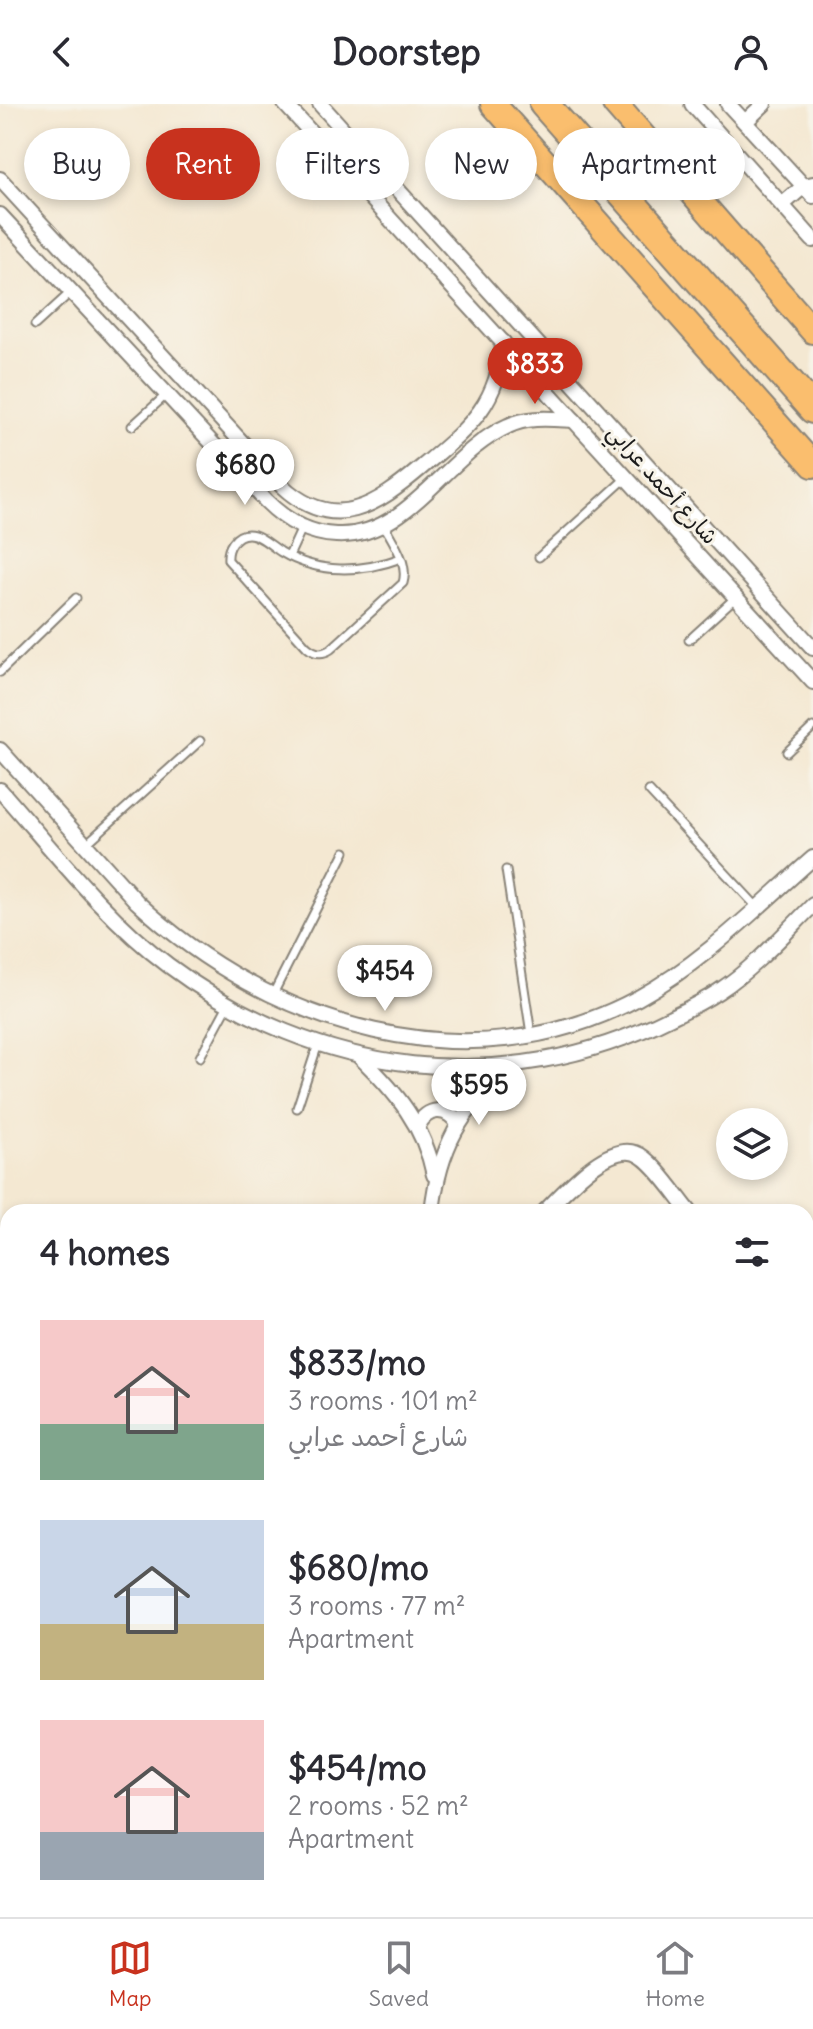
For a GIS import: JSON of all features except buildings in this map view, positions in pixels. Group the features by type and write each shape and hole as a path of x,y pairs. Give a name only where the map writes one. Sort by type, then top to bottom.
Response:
{"highway":[{"path":"493,104 813,465"},
{"path":"544,104 813,409"},
{"path":"615,104 813,331"}],"street":[{"name":"شارع أحمد عرابي","path":"285,104 736,597 810,672"},
{"path":"320,104 813,648"},
{"path":"692,104 813,240"},
{"path":"728,104 810,188 782,205"},
{"path":"745,122 764,104"},
{"path":"0,179 282,486 318,508 341,511 377,502 466,430 495,386 503,342"},
{"path":"0,215 276,512 302,528 329,535 362,534 384,525 495,432 524,420 574,420"},
{"path":"27,245 46,228"},
{"path":"0,750 137,902 183,942 234,977 272,996 339,1022 394,1034 481,1041 532,1036 568,1028 640,997 706,952 813,858"},
{"path":"0,790 118,921 184,977 228,1005 274,1027 359,1056 451,1068 509,1066 544,1062 601,1047 697,1005 737,979 813,905"},
{"path":"41,836 61,819"},
{"path":"359,1056 392,1088 418,1126 429,1152 435,1180"},
{"path":"433,1204 441,1160 458,1124 472,1103 509,1066"},
{"path":"418,1126 425,1115 437,1110 449,1114 458,1124"},
{"path":"553,1204 608,1155 635,1152 647,1161 683,1204"}],"lane":[{"path":"35,325 71,292"},
{"path":"132,426 167,395"},
{"path":"539,557 627,477"},
{"path":"384,525 401,558 405,573 400,587 331,649 318,653 307,647 232,568 227,555 232,543 247,534 312,565 342,569 372,567 401,558"},
{"path":"289,556 302,528"},
{"path":"689,640 736,597"},
{"path":"0,672 76,598"},
{"path":"787,752 813,727"},
{"path":"85,845 200,741"},
{"path":"649,791 757,907"},
{"path":"272,996 345,852"},
{"path":"506,870 532,1036"},
{"path":"200,1057 228,1005"},
{"path":"297,1108 318,1044"}]}
